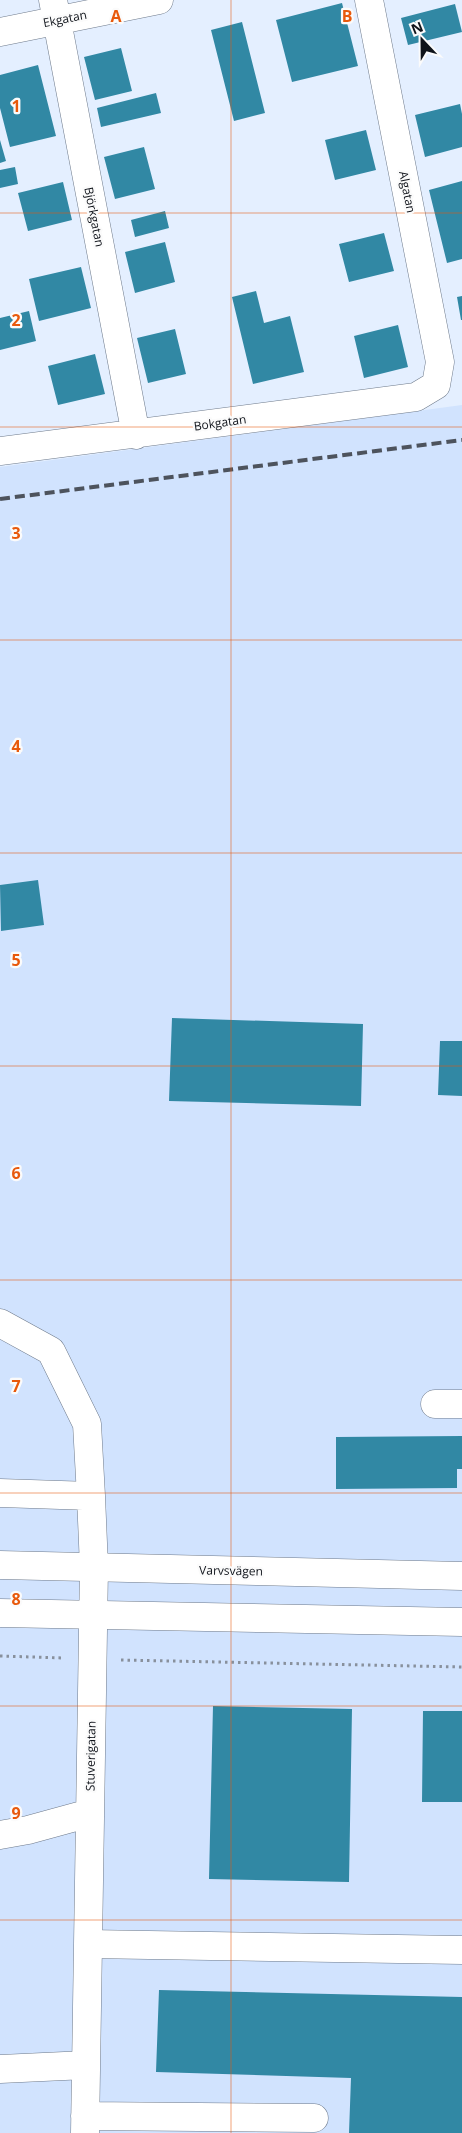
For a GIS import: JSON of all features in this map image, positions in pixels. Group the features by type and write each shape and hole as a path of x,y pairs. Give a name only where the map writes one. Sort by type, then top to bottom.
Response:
{"street":[{"name":"Ekgatan","path":"0,32 54,10 160,0"},
{"name":"Algatan","path":"369,0 440,362 436,385"},
{"name":"Björkgatan","path":"54,10 136,435"},
{"name":"Bokgatan","path":"0,451 136,435 416,397 436,385"},
{"name":"Stuverigatan","path":"0,1323 51,1351 87,1424 94,1567 85,2124"},
{"path":"435,1404 462,1404"},
{"path":"0,1493 90,1496"},
{"name":"Varvsvägen","path":"0,1565 462,1576"},
{"path":"0,1613 462,1622"},
{"path":"0,1834 28,1830 90,1813"},
{"path":"88,1944 462,1950"},
{"path":"0,2069 86,2066"},
{"path":"85,2124 314,2118"}],"path":[{"path":"0,1656 462,1666"}],"shaded area":[{"path":"462,405 462,2133 0,2133 0,467"}],"building":[{"path":"342,3 358,66 292,82 276,20"},
{"path":"455,4 462,32 408,45 401,18"},
{"path":"242,22 265,113 234,121 211,30"},
{"path":"121,48 132,91 95,100 84,57"},
{"path":"38,65 56,136 10,147 0,108 0,75"},
{"path":"156,93 161,113 101,127 97,108"},
{"path":"460,104 462,114 462,147 425,157 415,115"},
{"path":"366,130 376,170 335,180 325,140"},
{"path":"0,140 6,161 0,163"},
{"path":"144,147 155,189 115,199 104,157"},
{"path":"15,167 18,184 0,188 0,170"},
{"path":"462,181 462,259 447,263 429,190"},
{"path":"63,182 72,220 28,231 18,193"},
{"path":"165,211 169,228 135,237 131,220"},
{"path":"384,233 394,271 349,282 339,244"},
{"path":"165,242 175,282 135,293 125,252"},
{"path":"81,267 91,308 39,321 29,279"},
{"path":"256,291 264,323 290,316 304,372 253,384 232,297"},
{"path":"462,296 462,320 461,320 457,297"},
{"path":"29,311 36,341 0,350 0,318"},
{"path":"398,325 408,367 364,378 354,336"},
{"path":"175,329 186,374 148,383 137,338"},
{"path":"95,354 105,394 58,405 48,366"},
{"path":"38,880 44,925 1,931 0,885"},
{"path":"172,1018 363,1024 361,1106 169,1101"},
{"path":"440,1041 462,1041 462,1096 438,1095"},
{"path":"462,1436 462,1469 457,1469 457,1488 336,1489 336,1437"},
{"path":"213,1706 352,1709 349,1882 209,1879"},
{"path":"423,1711 462,1711 462,1802 422,1802"},
{"path":"159,1990 462,1997 462,2133 349,2133 351,2078 156,2072"}],"railway":[{"path":"0,499 462,440"}]}
